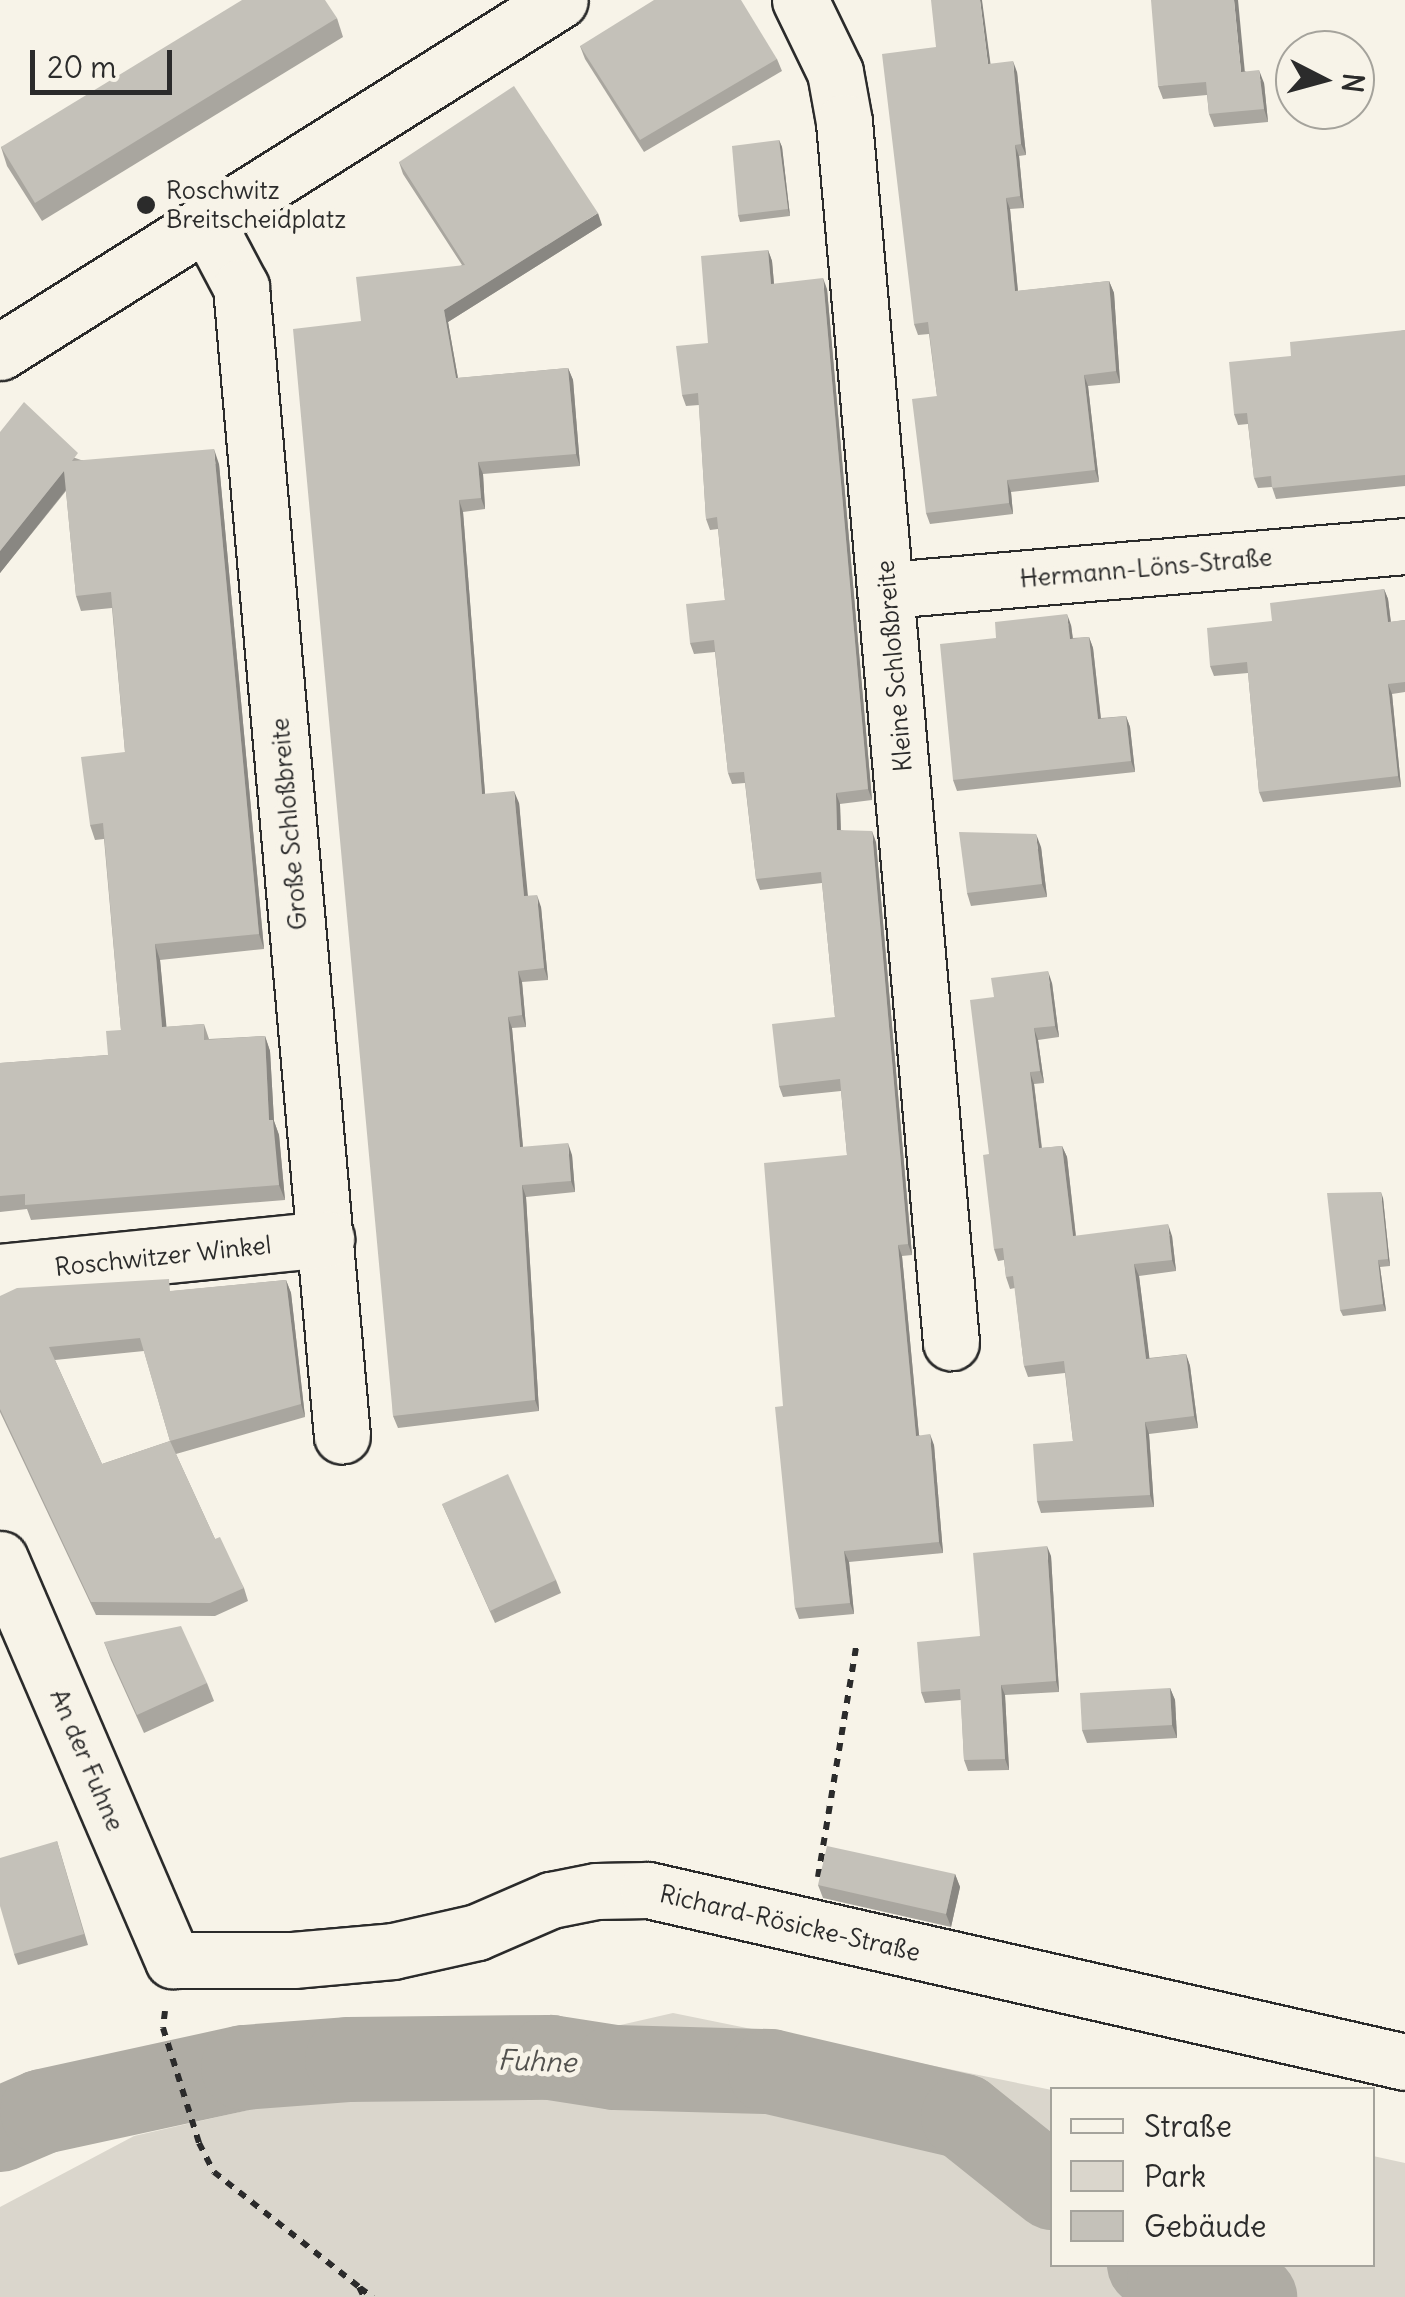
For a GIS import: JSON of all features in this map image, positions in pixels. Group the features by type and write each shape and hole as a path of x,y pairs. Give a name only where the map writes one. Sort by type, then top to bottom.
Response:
{"street":[{"path":"0,352 560,0"},
{"name":"Kleine Schloßbreite","path":"800,0 834,72 844,122 951,1342"},
{"name":"Große Schloßbreite","path":"206,221 241,287 342,1436"},
{"name":"Hermann-Löns-Straße","path":"888,590 1405,546"},
{"name":"Roschwitzer Winkel","path":"0,1272 326,1239"},
{"name":"An der Fuhne","path":"0,1559 173,1960"},
{"name":"Richard-Rösicke-Straße","path":"173,1960 293,1960 393,1951 477,1932 551,1900 596,1891 648,1890 1405,2062"}],"path":[{"path":"810,1928 856,1642"},
{"path":"163,2028 198,2143 214,2172 373,2297"},
{"path":"360,2287 364,2297"}],"green space":[{"path":"673,2013 1050,2090 1050,2267 1375,2267 1375,2156 1405,2163 1405,2297 0,2297 0,2207 134,2136"}],"building":[{"path":"242,0 325,0 337,18 35,203 1,147"},
{"path":"654,0 741,0 777,59 640,140 580,46"},
{"path":"931,0 980,0 988,64 1013,61 1021,144 1015,145 1020,196 1006,198 1015,291 1109,281 1116,371 1084,375 1095,470 1007,480 1009,503 926,513 912,399 937,396 928,322 914,324 882,54 936,47"},
{"path":"1151,0 1234,0 1241,72 1259,70 1264,109 1209,114 1206,82 1158,86"},
{"path":"514,86 598,213 444,310 456,378 568,368 576,454 478,462 481,498 459,500 482,794 514,791 524,896 537,895 544,968 518,971 522,1015 508,1017 520,1147 568,1143 571,1181 522,1185 535,1400 393,1416 293,329 361,321 356,277 465,265 399,162"},
{"path":"779,140 788,209 738,215 732,146"},
{"path":"768,250 771,284 823,278 868,789 836,793 837,830 872,831 908,1244 898,1245 916,1436 930,1434 939,1542 844,1551 850,1603 795,1608 775,1407 783,1406 764,1163 847,1155 840,1079 779,1086 772,1024 835,1017 821,872 756,879 744,772 728,773 714,640 690,643 686,604 725,600 717,517 706,519 698,393 682,395 676,346 708,343 701,256"},
{"path":"1405,330 1405,475 1272,488 1271,476 1254,478 1247,413 1234,414 1229,362 1291,356 1290,342"},
{"path":"24,402 78,453 72,461 214,449 259,934 155,944 162,1027 204,1024 204,1040 265,1036 269,1120 273,1120 279,1185 25,1205 25,1194 0,1196 0,1063 108,1055 106,1031 121,1030 103,823 90,825 81,757 125,752 111,592 76,596 64,471 0,551 0,432"},
{"path":"1384,589 1388,622 1405,620 1405,682 1388,684 1398,776 1259,792 1247,662 1210,666 1207,628 1272,621 1270,603"},
{"path":"1067,614 1070,639 1089,637 1098,719 1126,716 1131,761 953,780 940,644 996,638 995,622"},
{"path":"959,832 1036,834 1042,884 967,893"},
{"path":"1048,971 1055,1026 1034,1028 1040,1071 1030,1072 1039,1148 1062,1146 1073,1236 1168,1224 1172,1260 1134,1264 1146,1359 1186,1354 1194,1416 1145,1422 1150,1495 1037,1501 1033,1444 1073,1441 1064,1361 1024,1366 1013,1276 1006,1277 1003,1248 994,1249 983,1155 989,1154 970,1000 994,997 991,978"},
{"path":"1381,1192 1388,1259 1378,1260 1383,1304 1340,1310 1327,1193"},
{"path":"169,1279 170,1291 286,1280 301,1404 170,1441 215,1539 220,1537 244,1588 210,1603 91,1602 0,1409 0,1296 17,1288","holes":["140,1338 170,1441 102,1464 49,1347"]},
{"path":"508,1474 556,1580 490,1611 442,1504"},
{"path":"1047,1546 1056,1681 1001,1685 1005,1759 964,1760 960,1689 921,1692 917,1642 980,1636 973,1553"},
{"path":"181,1626 207,1683 137,1715 104,1642"},
{"path":"1170,1688 1172,1725 1082,1730 1080,1693"},
{"path":"57,1841 84,1934 14,1954 0,1906 0,1858"},
{"path":"827,1846 955,1874 946,1914 818,1885"}],"waterway":[{"name":"Fuhne","path":"0,2129 42,2111 243,2067 347,2059 550,2057 614,2067 770,2071 963,2116 1050,2185"},
{"name":"Fuhne","path":"1153,2267 1169,2280 1254,2297"}],"place":[{"name":"Roschwitz Breitscheidplatz","path":"146,205"}]}
